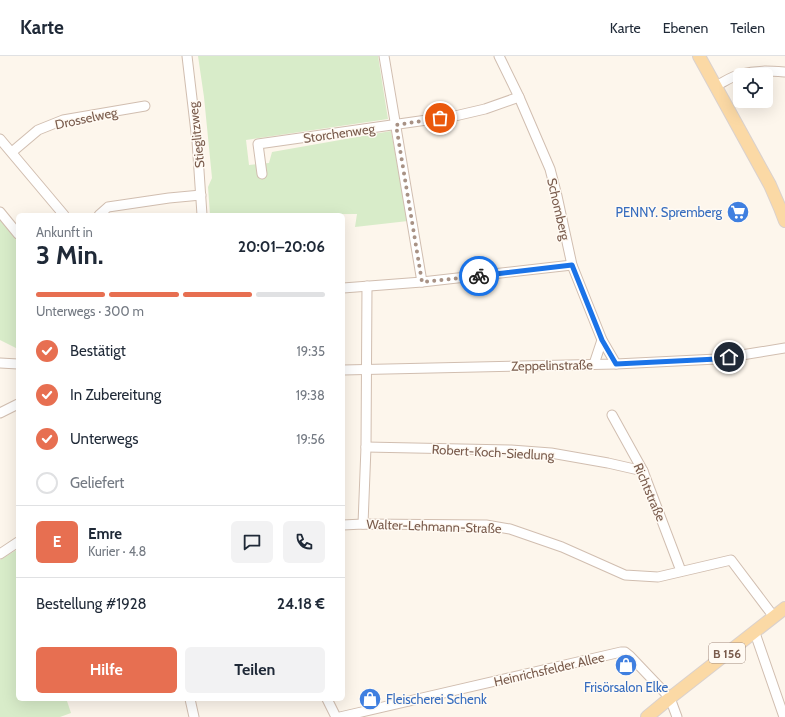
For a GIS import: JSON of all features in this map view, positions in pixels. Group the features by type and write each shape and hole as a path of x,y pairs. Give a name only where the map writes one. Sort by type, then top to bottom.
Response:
{"main road":[{"path":"699,56 770,185 785,221"},
{"name":"B 156","path":"647,717 785,608"}],"street":[{"name":"Stieglitzweg","path":"187,56 197,141 202,213"},
{"path":"384,56 422,282"},
{"name":"Schomberg","path":"499,56 519,97 550,168 572,265 602,340 616,364"},
{"path":"716,86 735,76 748,72 765,70 785,72"},
{"name":"Storchenweg","path":"262,174 258,144 455,116 485,109 519,97"},
{"name":"Drosselweg","path":"12,152 38,130 63,120 145,106"},
{"path":"0,138 62,213"},
{"path":"101,213 108,208 169,198 201,195"},
{"path":"0,212 16,232"},
{"path":"345,288 422,282 572,265"},
{"path":"363,524 366,447 367,286"},
{"path":"594,364 602,340"},
{"name":"Zeppelinstraße","path":"345,370 616,364 717,359 785,348"},
{"path":"0,363 16,364"},
{"path":"0,413 16,405"},
{"name":"Richtstraße","path":"612,415 643,471 681,572"},
{"name":"Robert-Koch-Siedlung","path":"366,447 511,450 551,453 643,471"},
{"name":"Walter-Lehmann-Straße","path":"345,525 486,525 510,529 562,547 625,575 658,577 731,560 774,617"},
{"path":"0,554 16,543"},
{"path":"753,633 756,636 784,717"},
{"name":"Heinrichsfelder Allee","path":"340,717 621,652 625,652 630,656 670,698"},
{"path":"670,698 677,717"},
{"path":"190,701 194,717"},
{"path":"328,701 336,717"}],"green space":[{"path":"198,56 378,56 388,119 246,140 249,165 269,163 272,152 391,131 408,221 355,227 357,214 210,213 208,187 212,178 204,97"},
{"path":"0,219 16,239 16,348 0,340"},
{"path":"16,550 16,701 67,701 71,713 60,717 0,717 0,560"}],"way so far":[{"path":"440,118 396,125 422,282 479,276"}],"place":[{"name":"PENNY. Spremberg","path":"738,212"},
{"name":"Frisörsalon Elke","path":"626,665"},
{"name":"Fleischerei Schenk","path":"370,699"}],"route":[{"path":"479,276 572,265 602,340 616,364 717,359 729,357"}]}
